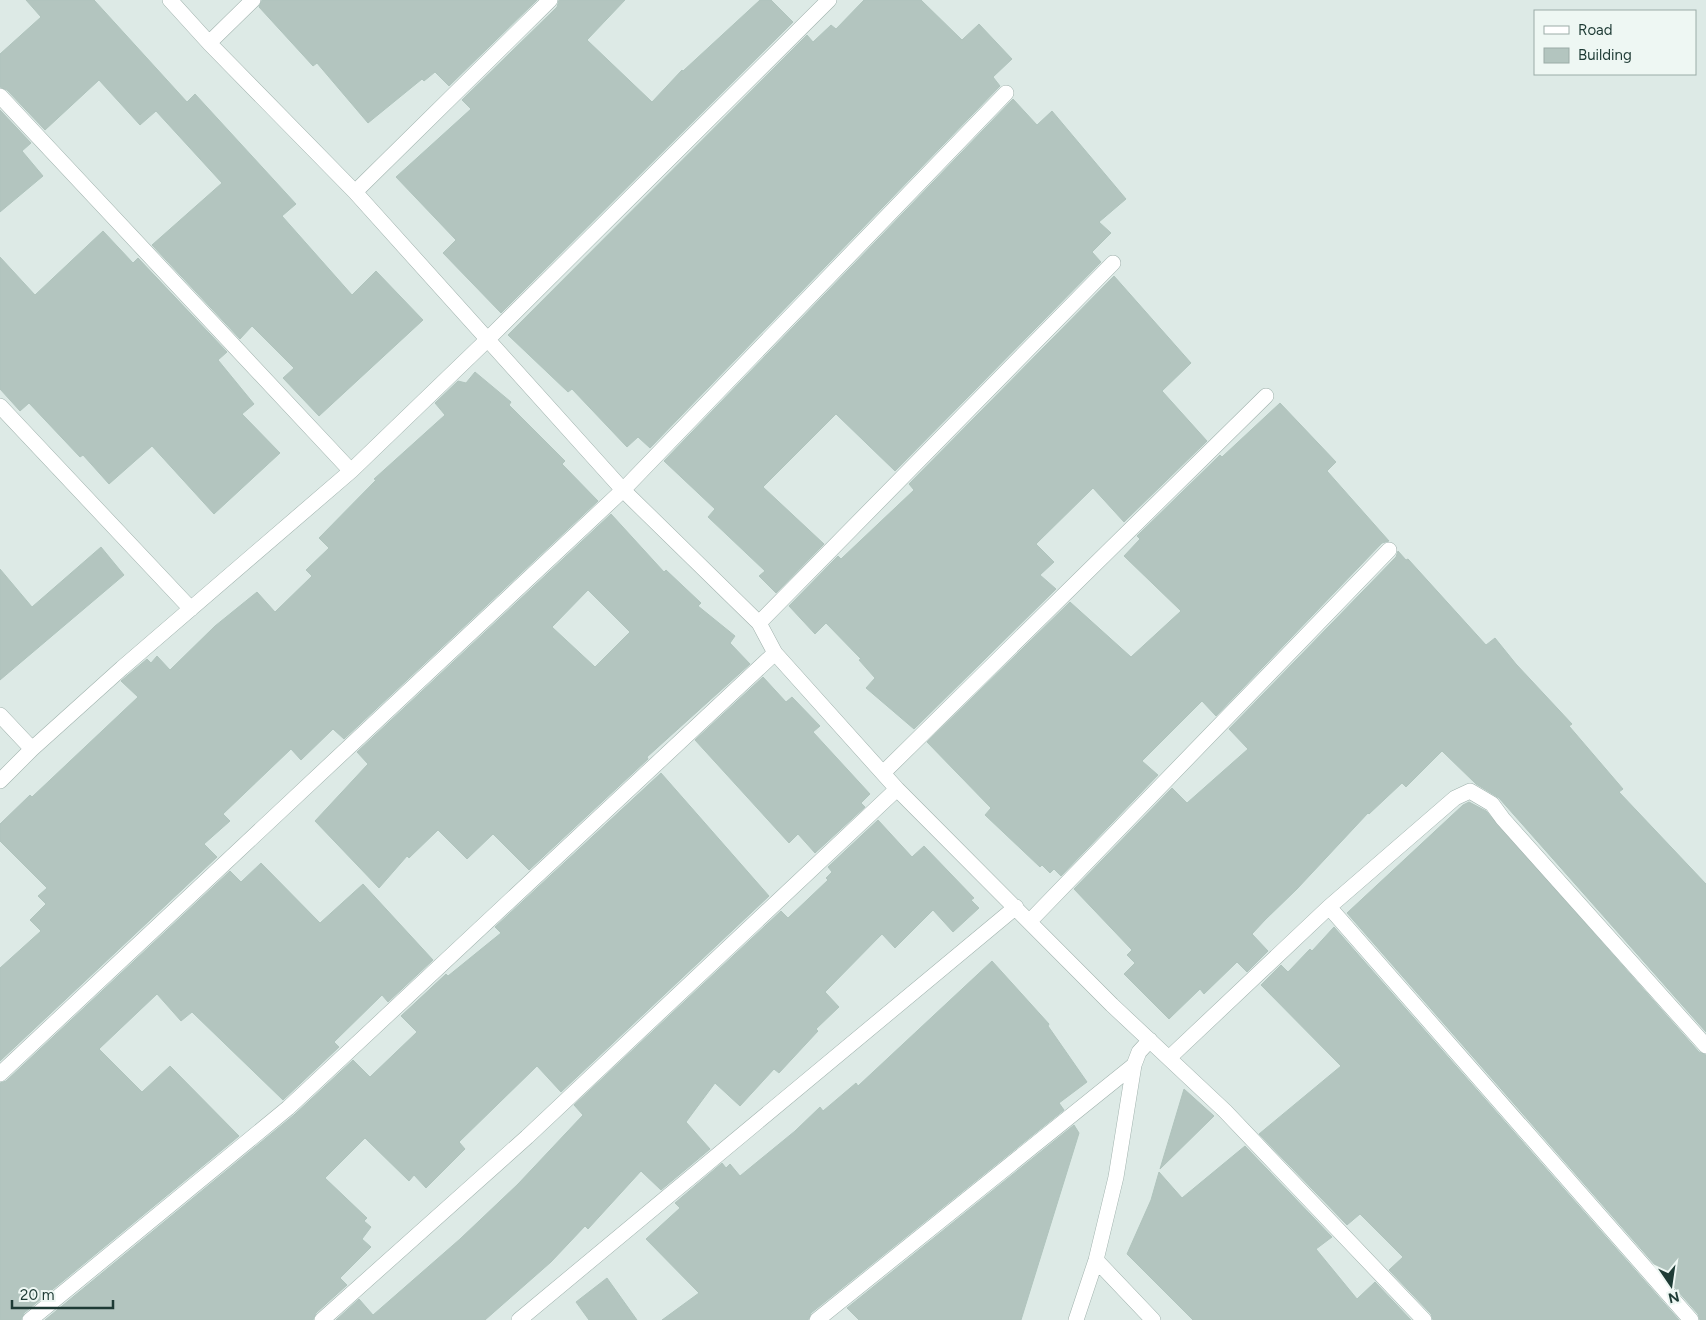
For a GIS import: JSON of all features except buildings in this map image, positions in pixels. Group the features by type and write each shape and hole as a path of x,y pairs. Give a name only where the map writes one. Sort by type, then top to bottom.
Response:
{"street":[{"path":"170,0 209,43 355,192 623,490 759,623 775,653 884,772 897,789 1150,1040 1226,1111 1424,1320"},
{"path":"209,43 253,0"},
{"path":"355,192 550,0"},
{"path":"0,782 32,749 190,609 351,471 487,340 829,0"},
{"path":"0,1074 623,490 1006,93"},
{"path":"0,96 351,471"},
{"path":"759,623 1113,263"},
{"path":"884,772 1266,396"},
{"path":"0,406 190,609"},
{"path":"1030,921 1389,550"},
{"path":"30,1320 288,1108 775,653"},
{"path":"0,714 32,749"},
{"path":"322,1320 527,1137 897,789"},
{"path":"1169,1058 1329,907 1455,798 1470,791 1492,804 1503,819 1706,1046"},
{"path":"519,1320 1016,907"},
{"path":"1329,907 1691,1320"},
{"path":"1076,1320 1096,1260 1116,1177 1134,1065 1139,1052 1150,1040"},
{"path":"817,1320 1134,1065"},
{"path":"1096,1260 1152,1320"}]}
